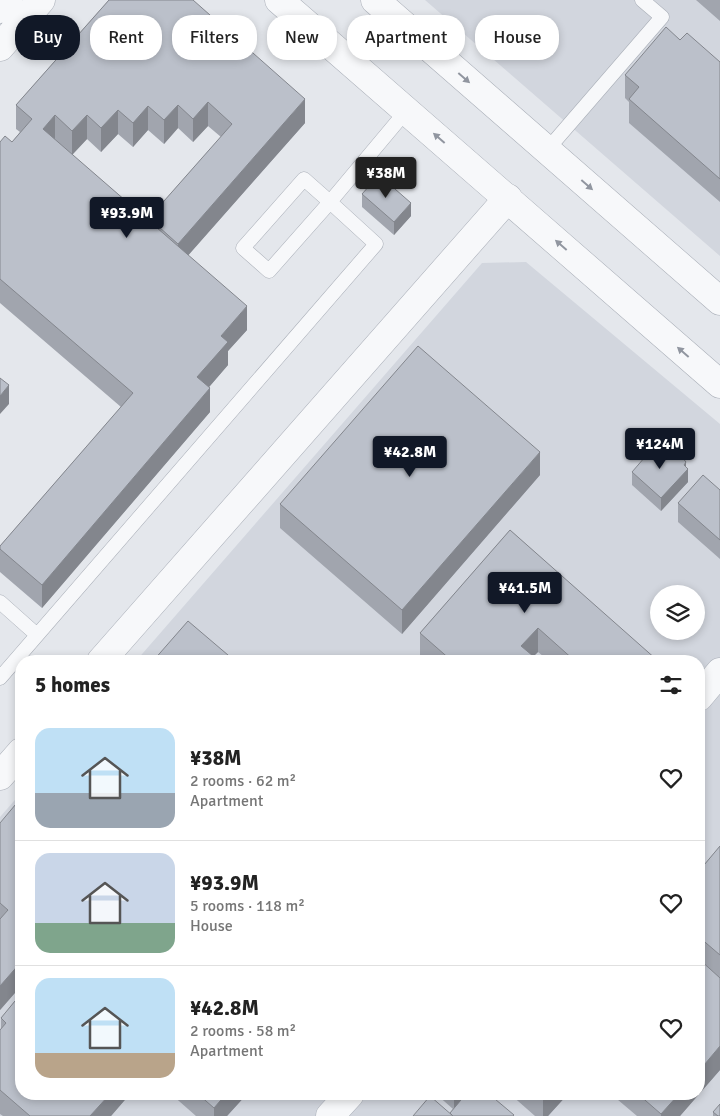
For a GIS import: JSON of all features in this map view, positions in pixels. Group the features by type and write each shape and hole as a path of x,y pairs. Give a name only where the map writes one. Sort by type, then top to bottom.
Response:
{"street":[{"path":"0,9 8,0"},
{"path":"0,48 41,0"},
{"path":"279,0 720,384"},
{"path":"375,0 720,300"},
{"path":"106,655 508,198"},
{"path":"705,690 720,672"},
{"path":"0,776 15,759"},
{"path":"330,1116 345,1100"}],"lane":[{"path":"547,150 662,17 642,0"},
{"path":"20,655 376,244 330,202 304,179 243,248 269,271 330,202 407,110"},
{"path":"0,602 37,635"},
{"path":"0,678 15,661"}],"shaded area":[{"path":"425,0 720,0 720,256 494,60 559,60 559,15 475,15 475,43 465,35 465,15 442,15"},
{"path":"526,262 720,424 720,1116 0,1116 0,817 15,800 15,1100 705,1100 705,655 141,655 482,263"}],"building":[{"path":"109,0 193,0 210,15 172,15 172,60 257,60 257,57 305,99 178,244 149,218 232,124 208,102 193,119 178,105 164,120 148,106 133,123 118,110 101,128 87,115 72,131 55,115 43,129 247,306 221,336 228,342 197,377 210,388 42,585 0,549 0,546 133,393 0,279 0,142 5,136 12,142 32,119 16,105 56,60 80,60 80,33 90,21 90,60 162,60 162,15 96,15"},
{"path":"666,27 680,40 687,33 720,62 720,179 629,99 639,87 625,75"},
{"path":"379,175 411,203 394,222 362,194"},
{"path":"418,346 540,452 402,610 280,504"},
{"path":"0,378 9,385 0,396"},
{"path":"658,442 678,459 681,456 686,462 684,465 688,469 661,498 632,472"},
{"path":"703,475 720,490 720,540 678,503"},
{"path":"510,530 651,655 568,655 538,628 521,646 532,655 445,655 420,633"},
{"path":"188,621 228,655 158,655"},
{"path":"15,805 15,969 0,986 0,919 8,910 0,903 0,823"},
{"path":"720,846 720,955 705,942 705,864"},
{"path":"705,964 720,978 720,1046 705,1064"},
{"path":"15,1001 15,1100 105,1100 90,1116 30,1116 0,1090 0,1030 6,1023 1,1018"},
{"path":"205,1100 221,1100 214,1108"},
{"path":"427,1100 435,1100 453,1116 413,1116"},
{"path":"461,1100 496,1100 514,1115 453,1116 450,1113"},
{"path":"645,1100 674,1100 661,1114"},
{"path":"720,1104 720,1116 718,1116 713,1112"}]}
